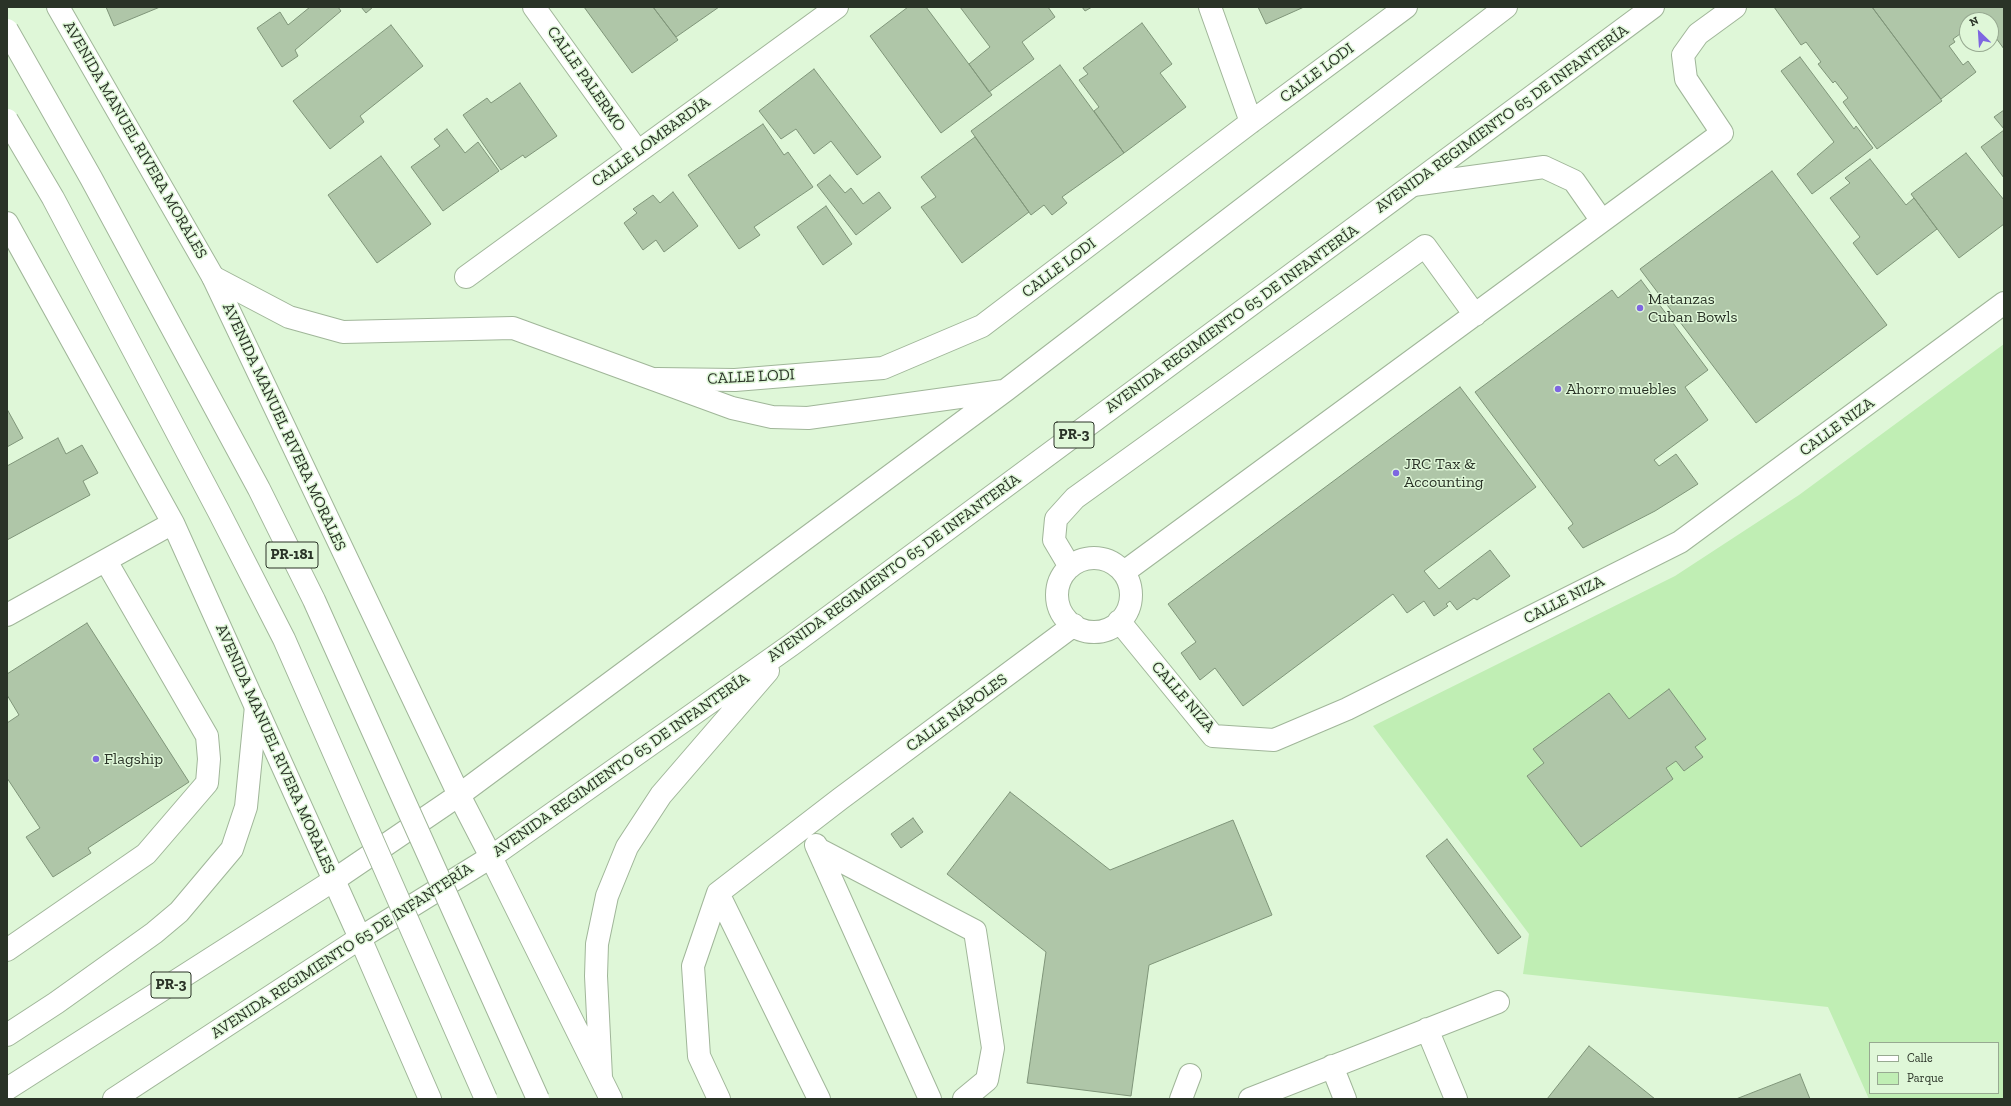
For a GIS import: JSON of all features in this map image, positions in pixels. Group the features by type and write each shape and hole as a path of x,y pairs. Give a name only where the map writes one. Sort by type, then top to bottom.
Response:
{"main road":[{"name":"AVENIDA MANUEL RIVERA MORALES","path":"58,7 213,277 458,795 491,857 611,1099"},
{"name":"CALLE PALERMO","path":"534,7 638,152"},
{"name":"CALLE LOMBARDÍA","path":"466,277 837,7"},
{"path":"1210,7 1251,122"},
{"name":"CALLE LODI","path":"652,379 735,380 883,368 982,326 1251,122 1406,7"},
{"name":"PR-3","path":"7,1089 334,880 458,795 1006,390 1506,7"},
{"name":"AVENIDA REGIMIENTO 65 DE INFANTERÍA","path":"114,1099 360,938 491,857 791,645 1653,7"},
{"path":"1124,572 1722,133 1686,79 1683,55 1698,34 1735,7"},
{"name":"PR-181","path":"7,30 98,191 259,490 314,600 538,1099"},
{"name":"PR-181","path":"7,120 53,198 219,512 284,639 486,1099"},
{"path":"1413,185 1544,168 1574,182 1602,221"},
{"name":"AVENIDA MANUEL RIVERA MORALES","path":"9,230 173,523 360,938 430,1099"},
{"path":"1070,567 1054,540 1056,519 1074,498 1425,246 1475,315"},
{"path":"213,277 288,317 343,332 513,328 732,408 772,417 808,418 1006,390"},
{"name":"CALLE NIZA","path":"1119,621 1213,736 1274,740 1347,709 1680,542 2004,303"},
{"path":"7,615 173,523"},
{"path":"1092,558 1104,559 1115,564 1124,572 1129,583 1129,607 1119,621 1101,630 1089,631 1068,621 1060,611 1057,600 1058,588 1062,576 1070,567 1080,561 1092,558"},
{"path":"7,950 146,854 207,783 209,759 206,736 106,561"},
{"name":"CALLE NÁPOLES","path":"718,893 840,799 1074,625"},
{"path":"601,1077 596,976 597,944 607,896 627,847 661,795 791,645"},
{"path":"7,1035 56,1003 159,929 179,912 232,849 246,807 256,706"},
{"path":"807,824 930,1099"},
{"path":"818,849 975,931 993,1048 987,1080 964,1099"},
{"path":"718,893 693,966 699,1056 719,1099"},
{"path":"718,893 819,1099"},
{"path":"1250,1099 1498,1002"},
{"path":"1428,1029 1456,1099"},
{"path":"1332,1066 1345,1099"},
{"path":"1181,1099 1190,1075"}],"green space":[{"path":"2004,344 2004,1099 1869,1099 1828,1007 1523,974 1529,934 1373,726 1675,576 1799,495"}],"building":[{"path":"106,7 160,7 114,26"},
{"path":"310,7 338,7 341,11 295,50 298,56 282,67 257,28 280,12 288,25"},
{"path":"361,7 373,7 366,13"},
{"path":"584,7 653,7 678,40 632,73"},
{"path":"653,7 719,7 676,37"},
{"path":"908,7 926,7 992,95 941,133 870,36"},
{"path":"960,7 1048,7 1055,17 1022,42 1034,59 989,92 969,64 990,47"},
{"path":"1082,7 1092,7 1085,11"},
{"path":"1258,7 1304,7 1266,24"},
{"path":"1774,7 1872,7 1942,101 1877,149 1843,102 1848,98 1835,81 1833,83 1818,64 1821,62 1806,42 1801,45"},
{"path":"1872,7 2004,7 2004,49 1999,42 1999,12 1959,12 1959,35 1953,39 1955,42 1949,46 1963,65 1968,61 1976,72 1941,99"},
{"path":"1142,23 1172,64 1160,73 1186,107 1124,153 1094,111 1099,107 1079,80 1088,74 1083,68"},
{"path":"391,25 423,66 360,116 364,122 330,149 293,101"},
{"path":"1800,57 1854,129 1856,126 1873,148 1812,194 1797,174 1834,142 1781,71"},
{"path":"1060,65 1124,153 1062,197 1067,203 1052,215 1044,205 1031,215 971,131"},
{"path":"814,69 881,157 857,175 831,141 814,154 796,129 781,139 759,111"},
{"path":"520,83 557,136 525,158 523,155 501,170 463,115 487,98 491,103"},
{"path":"2004,110 2004,129 1994,117"},
{"path":"763,124 784,155 788,152 813,187 754,227 760,235 739,249 688,175"},
{"path":"447,129 465,153 478,142 499,171 443,211 411,167 440,146 434,139"},
{"path":"2004,130 2004,178 1981,147"},
{"path":"975,137 1029,212 962,263 921,207 936,197 921,177"},
{"path":"1966,153 2004,200 2004,224 1959,258 1911,194"},
{"path":"381,156 431,224 377,263 328,195"},
{"path":"1870,159 1906,205 1914,198 1937,229 1877,275 1853,243 1860,237 1830,198 1850,183 1845,178"},
{"path":"1772,171 1887,325 1756,423 1640,269"},
{"path":"830,175 845,193 851,188 863,204 879,192 891,208 856,235 817,185"},
{"path":"673,192 698,226 664,252 656,240 643,250 624,223 637,213 633,209 653,195 660,203"},
{"path":"826,206 852,244 823,265 797,227"},
{"path":"1641,280 1708,370 1685,387 1708,420 1654,460 1659,466 1676,454 1698,484 1655,511 1583,548 1568,528 1573,524 1572,522 1475,392 1612,290 1618,298"},
{"path":"1460,387 1536,487 1424,571 1439,589 1490,550 1510,576 1477,600 1474,598 1457,610 1450,601 1446,604 1448,606 1434,616 1424,601 1407,613 1393,594 1243,706 1215,668 1200,680 1181,653 1196,642 1168,604"},
{"path":"7,409 23,438 7,447"},
{"path":"58,438 66,454 82,445 98,473 83,481 90,495 7,540 7,466"},
{"path":"87,623 189,782 88,848 91,853 53,877 26,837 40,828 7,778 7,723 19,715 7,695 7,674"},
{"path":"1669,689 1706,739 1695,747 1703,757 1684,771 1676,761 1666,768 1673,779 1581,847 1527,776 1544,763 1533,749 1609,693 1629,719"},
{"path":"1010,792 1110,870 1233,820 1272,915 1149,965 1131,1096 1027,1083 1046,952 947,874"},
{"path":"913,818 923,832 901,848 891,834"},
{"path":"1447,839 1521,937 1498,954 1426,856"},
{"path":"1589,1046 1655,1099 1547,1099"},
{"path":"1800,1074 1810,1099 1736,1099"}],"place":[{"name":"Matanzas Cuban Bowls","path":"1640,308"},
{"name":"Ahorro muebles","path":"1558,389"},
{"name":"JRC Tax & Accounting","path":"1396,473"},
{"name":"Flagship","path":"96,759"}]}
